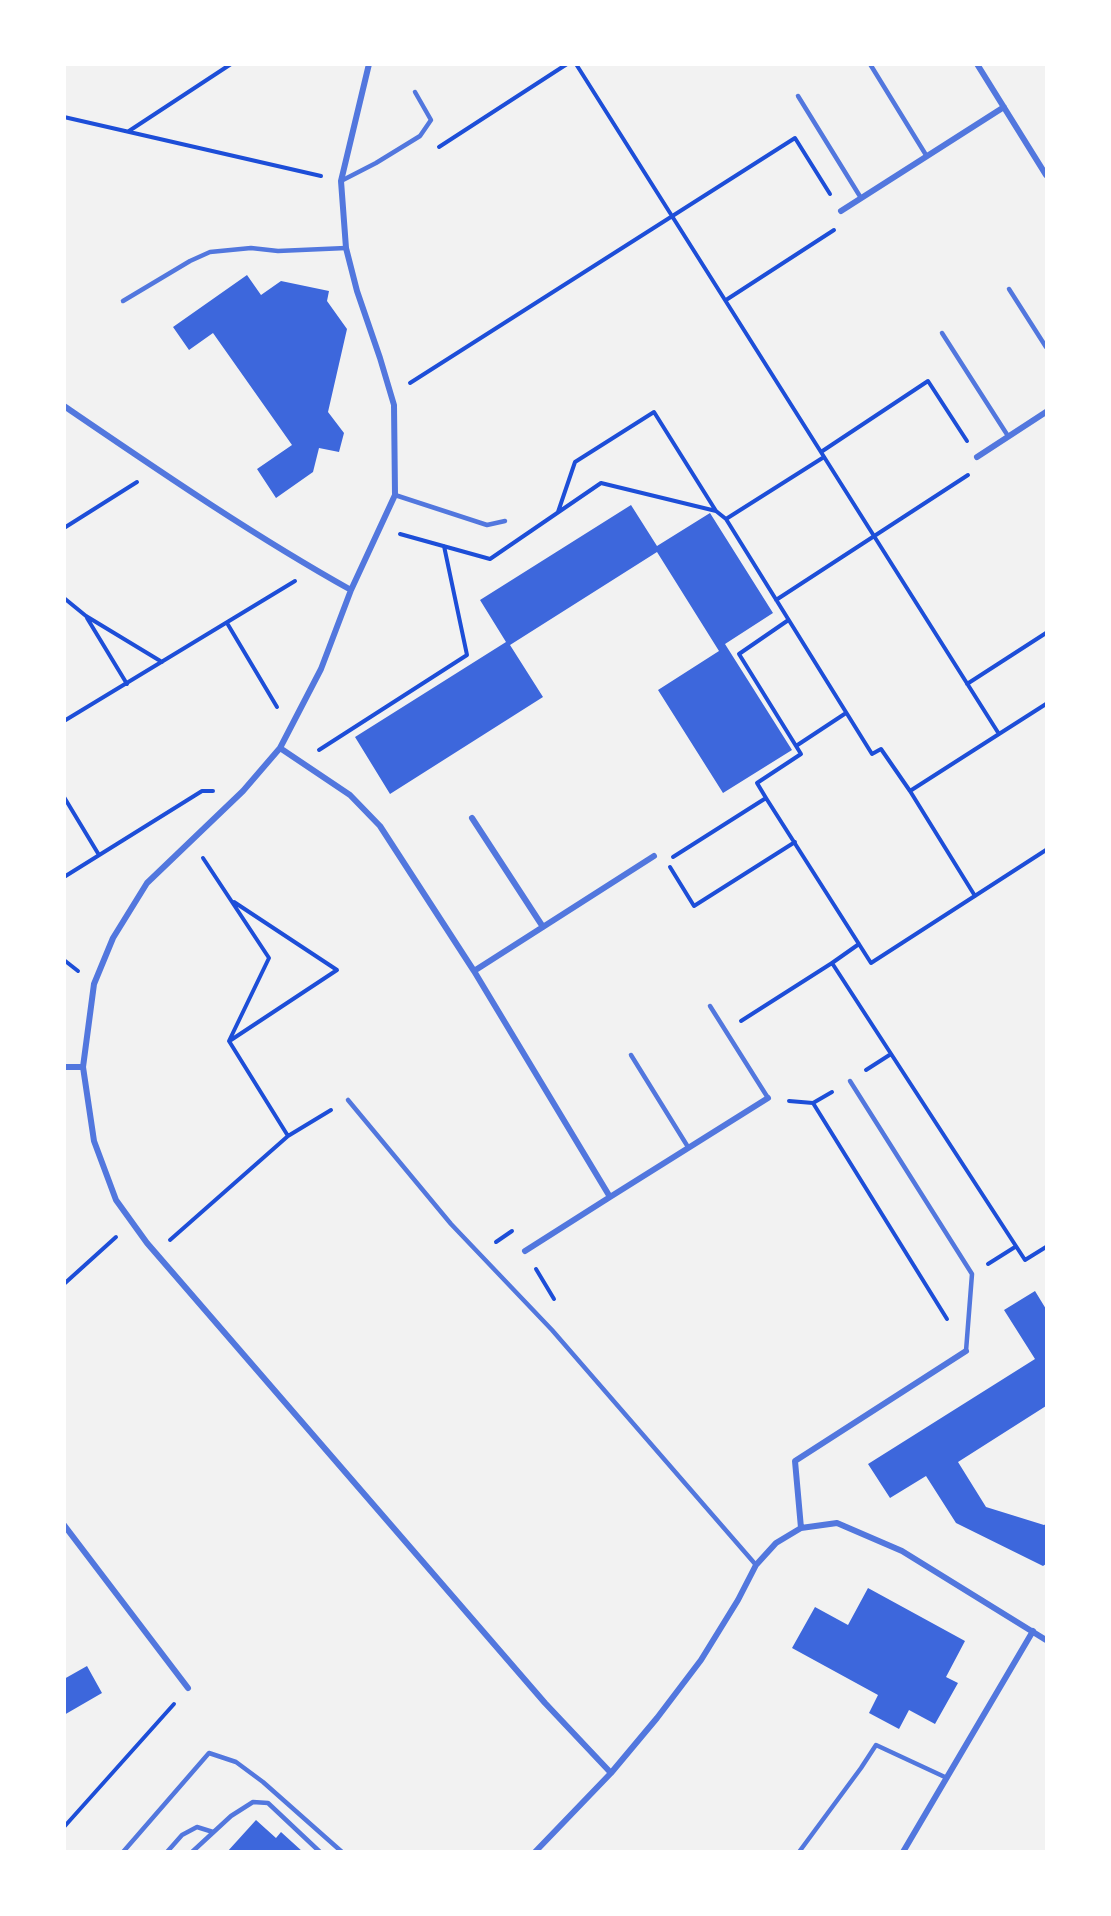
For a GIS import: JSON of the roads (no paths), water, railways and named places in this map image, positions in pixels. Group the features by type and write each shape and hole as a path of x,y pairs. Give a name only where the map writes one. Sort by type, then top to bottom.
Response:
{"street":[{"path":"369,64 341,181 346,248 357,291 394,405 394,495 351,590 321,669 280,748 243,792 147,883 113,938 94,984 83,1066 94,1141 116,1200 155,1253 545,1703 611,1773"},
{"path":"977,64 1047,175"},
{"path":"841,211 1004,107"},
{"path":"64,406 215,509 351,590"},
{"path":"977,457 1047,412"},
{"path":"280,748 350,795 380,826 474,970 610,1197"},
{"path":"472,818 543,927"},
{"path":"474,970 654,856"},
{"path":"64,1067 83,1066"},
{"path":"525,1251 768,1098"},
{"path":"801,1528 795,1461 966,1350"},
{"path":"535,1851 611,1773 657,1718 701,1660 738,1600 756,1565 776,1543 801,1528 837,1523 902,1551 1047,1640"},
{"path":"64,1526 188,1688"},
{"path":"903,1851 1033,1631"}],"lane":[{"path":"870,64 926,155"},
{"path":"341,181 420,136 431,120 416,92"},
{"path":"798,96 861,198"},
{"path":"123,300 210,252 242,249 278,251 346,248"},
{"path":"1009,289 1047,347"},
{"path":"942,333 1008,436"},
{"path":"394,495 486,525 505,521"},
{"path":"710,1006 768,1098"},
{"path":"631,1055 688,1147"},
{"path":"850,1081 972,1274 966,1350"},
{"path":"348,1100 451,1224 552,1330 756,1565"},
{"path":"799,1851 876,1745 947,1778"},
{"path":"123,1851 209,1753 236,1762 263,1782 342,1851"},
{"path":"192,1851 231,1816 253,1802 268,1803 320,1851"},
{"path":"166,1851 182,1834 197,1827 213,1833"}]}
